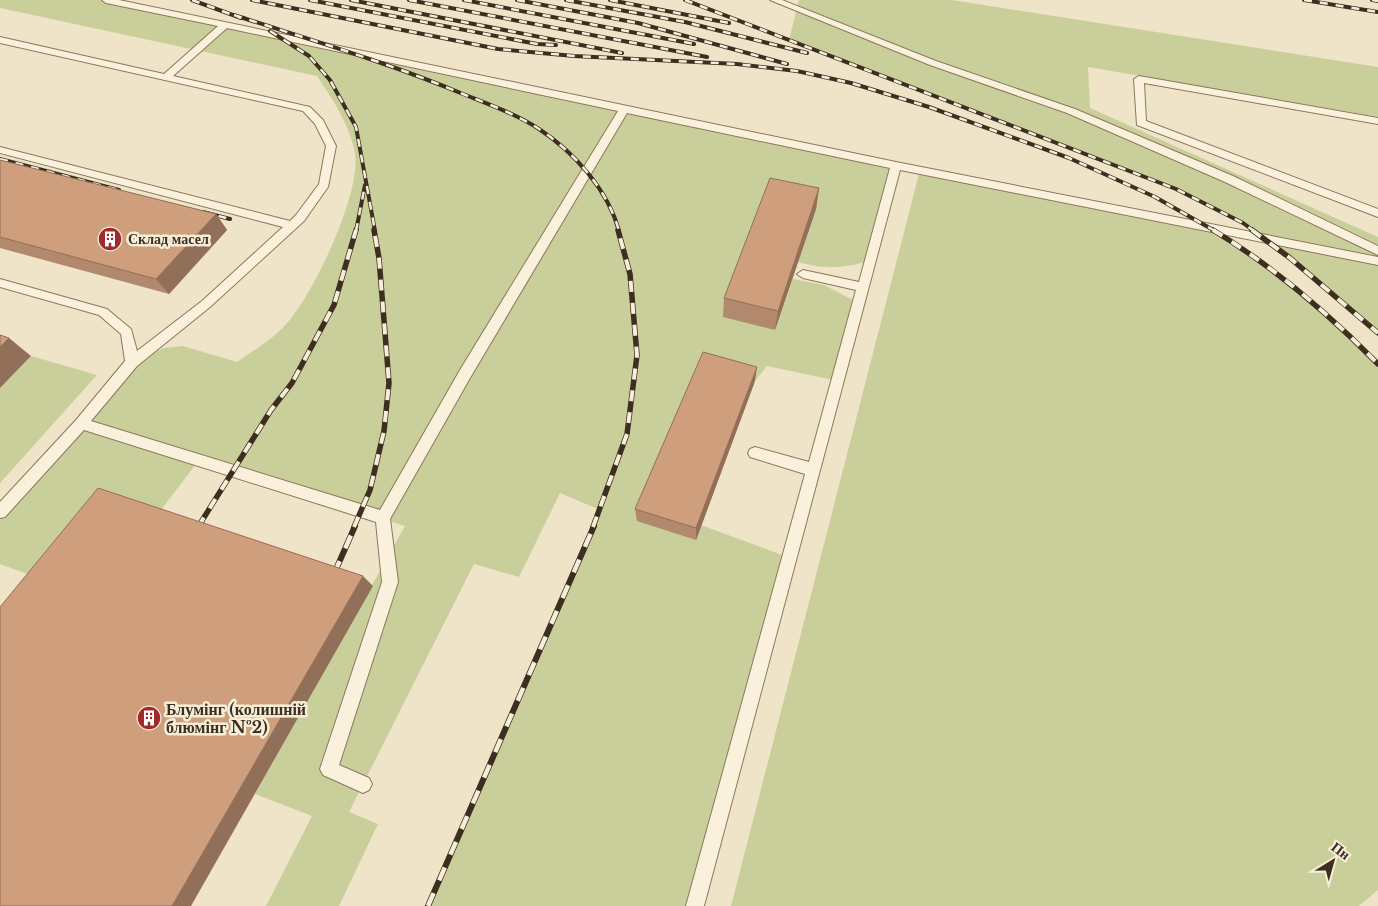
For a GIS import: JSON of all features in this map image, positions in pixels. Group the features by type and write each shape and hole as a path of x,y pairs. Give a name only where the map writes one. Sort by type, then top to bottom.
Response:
{"lane":[{"path":"106,0 896,166 1378,261"},
{"path":"774,0 933,63 1072,111 1229,179 1378,251"},
{"path":"166,77 225,25"},
{"path":"0,40 306,108 319,122 331,146 324,184 300,218 206,304 132,362 81,424 0,512"},
{"path":"1378,121 1139,79 1141,123 1378,213"},
{"path":"363,784 329,769 390,582 382,518 465,374 624,109"},
{"path":"0,150 292,225"},
{"path":"694,906 896,166"},
{"path":"803,274 863,287"},
{"path":"0,283 103,312 127,332 132,362"},
{"path":"81,424 382,518"},
{"path":"755,453 814,470"}],"green space":[{"path":"0,0 106,0 896,166 870,261 834,267 798,262 775,330 793,279 824,285 859,303 838,381 767,366 755,381 702,367 695,540 701,525 790,558 695,906 428,906 600,510 560,493 519,577 474,564 349,812 378,824 339,906 266,906 312,816 255,794 405,526 199,460 158,514 49,582 0,564 0,512 132,362 164,348 183,346 237,362 271,339 283,328 299,308 334,242 351,193 355,171 355,154 345,123 317,76 0,8"},
{"path":"799,0 952,0 1378,67 1378,117 1088,67 1090,108 1378,237 1378,333 1290,258 1243,223 1176,189 789,40"},
{"path":"920,170 1211,228 1255,258 1319,308 1378,364 1378,890 1359,906 731,906"},
{"path":"31,356 97,375 0,483 0,388"}],"building":[{"name":"Склад масел","path":"0,160 216,214 156,279 0,237"},
{"path":"770,178 819,188 778,311 724,298"},
{"path":"0,335 9,338 0,347"},
{"path":"703,352 757,367 696,528 635,509"},
{"name":"Блумінг (колишній блюмінг №2)","path":"98,488 363,576 172,906 0,906 0,607"}],"railway":[{"path":"192,0 241,18"},
{"path":"252,0 498,49 574,56 737,64 797,71 851,83 929,107 1069,158 1155,197 1215,231"},
{"path":"310,0 537,44 556,45"},
{"path":"351,0 622,53"},
{"path":"409,0 707,57"},
{"path":"464,0 694,44"},
{"path":"517,0 638,23 787,64"},
{"path":"566,0 685,22 807,53"},
{"path":"610,0 729,23"},
{"path":"685,0 1176,189 1243,223 1254,231"},
{"path":"1304,0 1378,12"},
{"path":"1372,0 1378,1"},
{"path":"234,15 407,72 511,114 539,129 565,149 588,173 607,201 619,231"},
{"path":"270,31 309,56 330,80 356,127 375,231"},
{"path":"0,159 119,190"},
{"path":"356,231 365,185"},
{"path":"203,212 230,219"},
{"path":"198,527 271,410 292,383 334,305 356,230"},
{"path":"354,527 370,490 384,431 389,383 379,258 374,230"},
{"path":"593,527 627,434 637,355 630,274 618,230"},
{"path":"1213,230 1236,244 1300,292 1378,364"},
{"path":"1252,230 1290,258 1378,333"},
{"path":"334,574 355,526"},
{"path":"428,906 594,526"}],"place":[{"name":"Склад масел","path":"110,239"},
{"name":"Блумінг (колишній блюмінг №2)","path":"149,718"}]}
